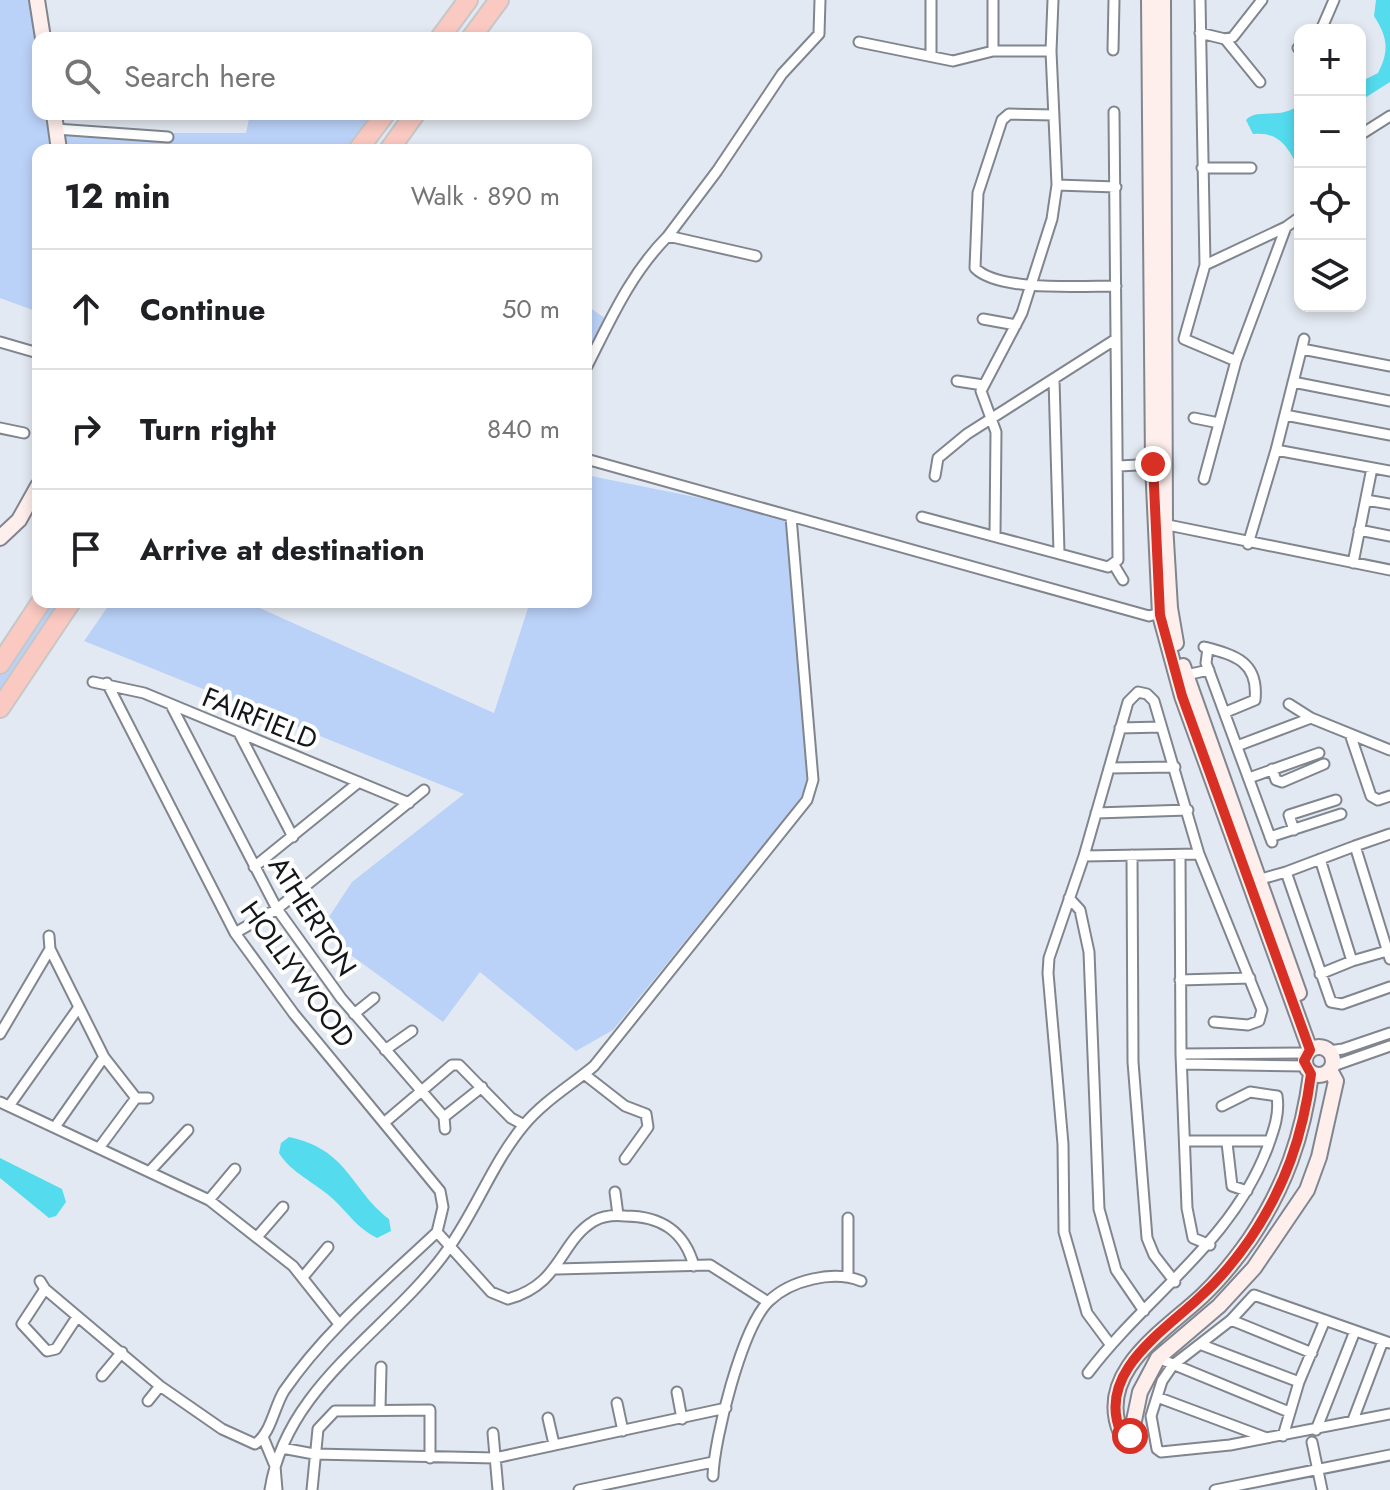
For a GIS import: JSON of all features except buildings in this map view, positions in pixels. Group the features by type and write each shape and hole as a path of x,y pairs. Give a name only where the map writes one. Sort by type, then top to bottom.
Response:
{"highway":[{"path":"444,32 468,0"},
{"path":"475,32 499,0"},
{"path":"362,144 380,120"},
{"path":"393,144 411,120"},
{"path":"0,664 37,608"},
{"path":"0,708 67,608"}],"street":[{"path":"37,0 42,32"},
{"path":"592,355 612,313 641,265 668,236 717,171 782,74 819,34 820,0"},
{"path":"931,0 931,56"},
{"path":"993,0 993,51"},
{"path":"995,536 996,432 982,398 983,385 1016,325 1052,219 1057,185 1051,51 1053,0"},
{"path":"1113,50 1114,0"},
{"path":"1149,0 1158,464 1165,611 1180,672 1318,1060 1336,1081 1319,1157 1307,1190 1248,1275 1254,1295"},
{"path":"1158,464 1163,0"},
{"path":"1200,0 1205,265 1184,339 1236,361"},
{"path":"1200,33 1225,39 1233,37 1262,0"},
{"path":"1325,24 1334,0"},
{"path":"1225,39 1260,82"},
{"path":"859,42 953,61 993,51 1051,51"},
{"path":"922,517 1108,567 1118,560 1114,112"},
{"path":"1054,115 1009,114 1002,120 978,193 975,268 984,275 1030,285 1116,286"},
{"path":"1366,131 1390,116"},
{"path":"58,144 55,122 168,137"},
{"path":"1202,168 1251,168"},
{"path":"1057,185 1116,187"},
{"path":"1205,265 1294,221"},
{"path":"1204,479 1236,361 1286,227"},
{"path":"668,236 756,256"},
{"path":"983,319 1016,325"},
{"path":"935,476 938,458 944,452 1116,339"},
{"path":"0,342 32,351"},
{"path":"1248,544 1303,344 1390,366"},
{"path":"1054,380 1059,552"},
{"path":"957,381 983,385"},
{"path":"1293,382 1390,401"},
{"path":"1285,415 1390,435"},
{"path":"1194,418 1219,423"},
{"path":"0,428 24,433"},
{"path":"1276,450 1390,471"},
{"path":"592,461 1141,614 1165,611"},
{"path":"1119,466 1158,464"},
{"path":"1353,563 1372,468"},
{"path":"0,538 19,520 32,497"},
{"path":"1366,500 1390,504"},
{"path":"270,1490 282,1448 319,1386 448,1249 524,1125 549,1100 584,1074 807,800 813,780 791,517"},
{"path":"1160,524 1390,570"},
{"path":"1359,530 1390,536"},
{"path":"1114,565 1123,580"},
{"path":"1226,712 1252,703 1256,695 1244,660 1205,648 1208,666 1271,840 1342,815 1335,797 1289,815 1294,830"},
{"path":"1180,672 1208,666"},
{"path":"1180,672 1261,879 1318,1060 1297,1151 1282,1184 1230,1266 1181,1315 1144,1345 1133,1359 1121,1384 1116,1413 1121,1433 1131,1435 1140,1392 1156,1362 1219,1306 1254,1268"},
{"name":"FAIRFIELD","path":"93,682 132,688 409,803"},
{"name":"HOLLYWOOD","path":"107,683 235,933 294,1014 440,1191 443,1207 437,1232"},
{"path":"1110,1344 1087,1313 1064,1232 1063,1144 1048,973 1049,958 1084,856 1130,696 1138,692 1151,696 1199,854 1262,1010 1259,1021 1248,1025 1214,1022"},
{"path":"1289,704 1311,718 1390,750"},
{"name":"ATHERTON","path":"171,705 277,909 354,1014 444,1117"},
{"path":"1237,746 1311,718"},
{"path":"1120,728 1161,727"},
{"path":"1350,734 1371,796 1378,800 1390,796"},
{"path":"240,735 293,837"},
{"path":"1249,778 1318,750 1324,766 1282,782 1276,780 1272,769"},
{"path":"1109,768 1175,767"},
{"path":"254,867 359,782"},
{"path":"235,933 277,909 424,790"},
{"path":"1096,813 1188,810"},
{"path":"1261,879 1355,846 1389,838"},
{"path":"1320,974 1352,961 1388,955 1355,846"},
{"path":"1084,856 1180,857 1199,854"},
{"path":"1132,855 1133,1062 1147,1238 1154,1255 1175,1282"},
{"path":"1180,857 1180,980 1187,1208 1193,1238 1210,1245"},
{"path":"1320,859 1352,961"},
{"path":"1286,872 1328,998 1334,1004 1390,987"},
{"path":"1069,898 1080,910 1089,952 1099,1209 1116,1270 1144,1311"},
{"path":"49,936 50,949 104,1057 136,1098"},
{"path":"0,1034 50,949"},
{"path":"1180,980 1250,978"},
{"path":"354,1014 374,998"},
{"path":"79,1007 5,1104 209,1200 303,1277 339,1324"},
{"path":"385,1050 412,1031"},
{"path":"1318,1060 1390,1033"},
{"path":"1182,1059 1318,1060 1390,1046"},
{"path":"55,1127 104,1057"},
{"path":"385,1122 452,1065 466,1070 511,1118 524,1125"},
{"path":"584,1074 625,1106 645,1111 648,1127 625,1159"},
{"path":"445,1129 444,1117 482,1087"},
{"path":"1088,1373 1110,1344 1210,1245 1247,1191 1270,1141 1277,1117 1277,1096 1250,1092 1222,1106"},
{"path":"136,1098 148,1098"},
{"path":"99,1148 136,1098"},
{"path":"150,1171 188,1130"},
{"path":"1185,1141 1270,1141"},
{"path":"1227,1143 1232,1186 1247,1191"},
{"path":"209,1200 235,1169"},
{"path":"615,1192 618,1215"},
{"path":"257,1237 283,1207"},
{"path":"77,1317 56,1349 47,1351 22,1324 42,1285 160,1386 240,1438 255,1444 263,1437 298,1369 339,1324 437,1232 448,1249 491,1292 508,1299 538,1285 557,1269 572,1244 595,1220 618,1215 643,1216 666,1224 687,1247 694,1266"},
{"path":"848,1218 848,1277"},
{"path":"303,1277 328,1247"},
{"path":"557,1269 710,1265 768,1302"},
{"path":"713,1476 713,1462 743,1349 768,1302 799,1284 848,1277 861,1281"},
{"path":"1254,1295 1231,1320 1171,1369 1157,1397 1151,1424 1154,1444 1161,1452 1267,1439 1389,1413"},
{"path":"1254,1295 1386,1342 1353,1420"},
{"path":"1231,1320 1312,1353"},
{"path":"1283,1436 1299,1382 1325,1320"},
{"path":"1316,1430 1355,1331"},
{"path":"1202,1345 1299,1382"},
{"path":"102,1376 122,1352"},
{"path":"1156,1362 1289,1412"},
{"path":"380,1408 381,1367"},
{"path":"148,1401 160,1386"},
{"path":"677,1392 682,1419"},
{"path":"1157,1397 1267,1439"},
{"path":"617,1403 623,1431"},
{"path":"282,1448 314,1454 495,1458 726,1408"},
{"path":"312,1490 318,1429 329,1415 344,1409 430,1410 430,1458"},
{"path":"548,1418 554,1444"},
{"path":"493,1433 498,1490"},
{"path":"263,1437 275,1466 277,1490"},
{"path":"1312,1442 1322,1490"},
{"path":"1215,1490 1390,1455"},
{"path":"579,1490 713,1462"},
{"path":"640,1490 645,1478"}],"shaded area":[{"path":"0,0 31,0 36,32 32,32 32,120 50,120 54,144 32,144 32,310 0,298"},
{"path":"249,120 377,120 360,144 64,144 62,133 246,133"},
{"path":"592,309 606,319 592,347"},
{"path":"592,476 730,504 785,520 808,772 806,792 613,1030 576,1051 480,972 443,1022 319,932 352,882 464,794 84,641 107,608 259,608 494,713 528,608 592,608"},
{"path":"41,608 61,608 0,698 0,670"}],"water":[{"path":"1376,0 1390,0 1390,82 1366,97 1366,79 1378,73 1385,50 1382,30 1374,16"},
{"path":"1293,109 1294,160 1277,139 1270,135 1253,134 1246,120 1256,114"},
{"path":"289,1137 309,1143 337,1161 389,1219 391,1231 377,1238 370,1234 326,1193 290,1166 279,1153 281,1143"},
{"path":"0,1158 62,1189 66,1202 56,1216 49,1218 0,1178"}],"route":[{"path":"1130,1436 1121,1433 1116,1413 1121,1384 1133,1359 1144,1345 1181,1315 1230,1266 1267,1212 1297,1151 1311,1074 1304,1061 1310,1050 1182,696 1160,615 1153,464"}]}
